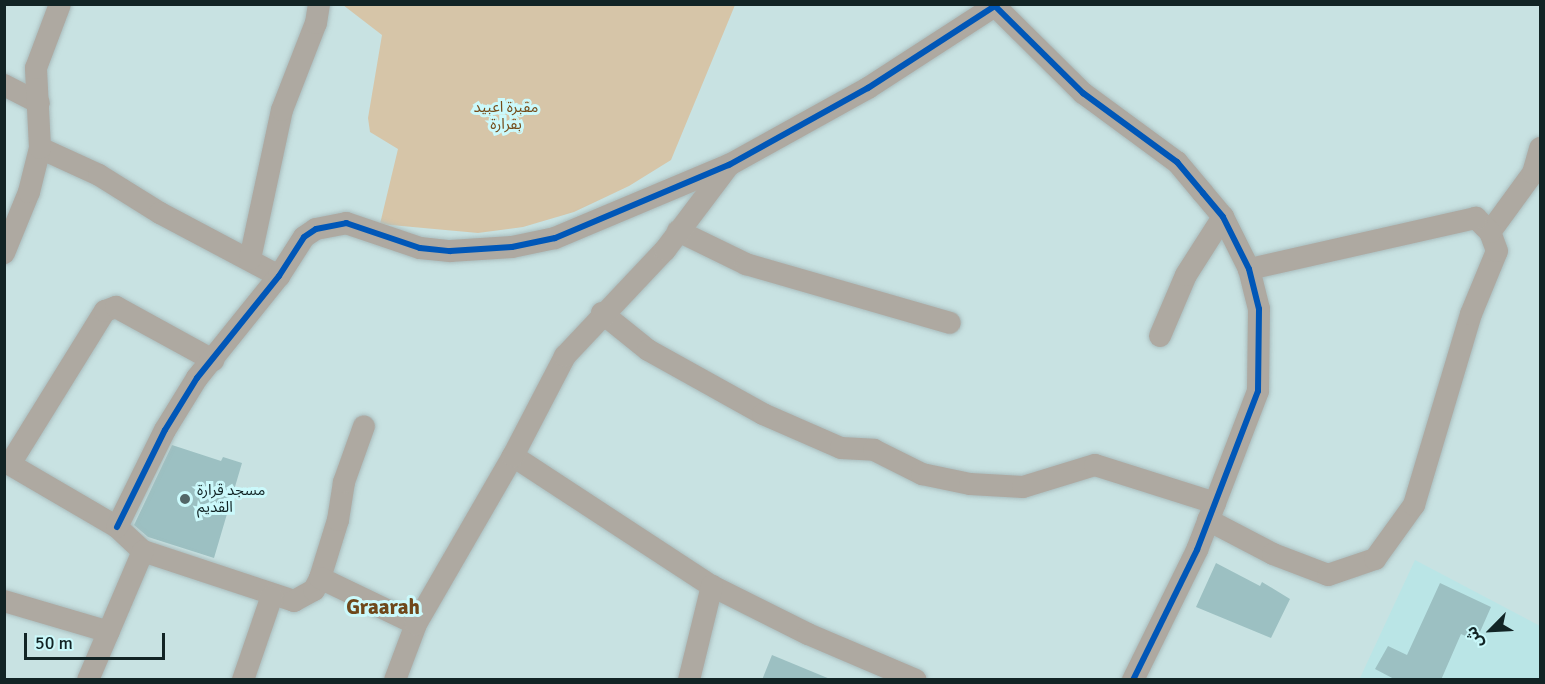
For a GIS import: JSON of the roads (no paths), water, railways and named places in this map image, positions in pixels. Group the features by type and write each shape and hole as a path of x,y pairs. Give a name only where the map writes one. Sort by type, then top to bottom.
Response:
{"street":[{"path":"4,253 29,192 40,148 36,68 60,4"},
{"path":"250,259 282,110 316,23 319,4"},
{"path":"117,527 165,430 213,360 279,276 304,237 331,223 346,224 420,248 475,251 512,247 596,222 729,165 868,88 997,5 1083,93 1177,162 1224,217 1249,269 1261,331 1258,391 1211,512 1133,680"},
{"path":"4,85 39,103"},
{"path":"40,148 99,175 160,213 279,276"},
{"path":"1490,232 1533,173 1540,148"},
{"path":"395,680 416,624 513,456 565,356 602,313 665,250 729,165"},
{"path":"1160,336 1186,275 1224,217"},
{"path":"602,313 648,350 763,414 841,448 874,450 922,474 970,484 1023,487 1095,465 1211,512 1273,554 1328,575 1375,559 1414,505 1471,314 1497,251 1490,232 1476,218 1460,220 1249,269"},
{"path":"678,231 746,264 950,323"},
{"path":"213,360 116,308 105,311 7,462 117,527 143,551 272,596 300,599 314,590 320,578 338,520 346,474 364,426"},
{"path":"513,456 712,586 808,634 916,680"},
{"path":"88,680 143,551"},
{"path":"320,578 416,624"},
{"path":"689,680 712,586"},
{"path":"243,680 272,596"},
{"path":"4,601 109,632"}],"place":[{"name":"مسجد قرارة القديم","path":"185,499"}],"district":[{"name":"Graarah","path":"383,607"}],"park label":[{"name":"مقبرة اعبيد بقرارة","path":"506,116"}]}
